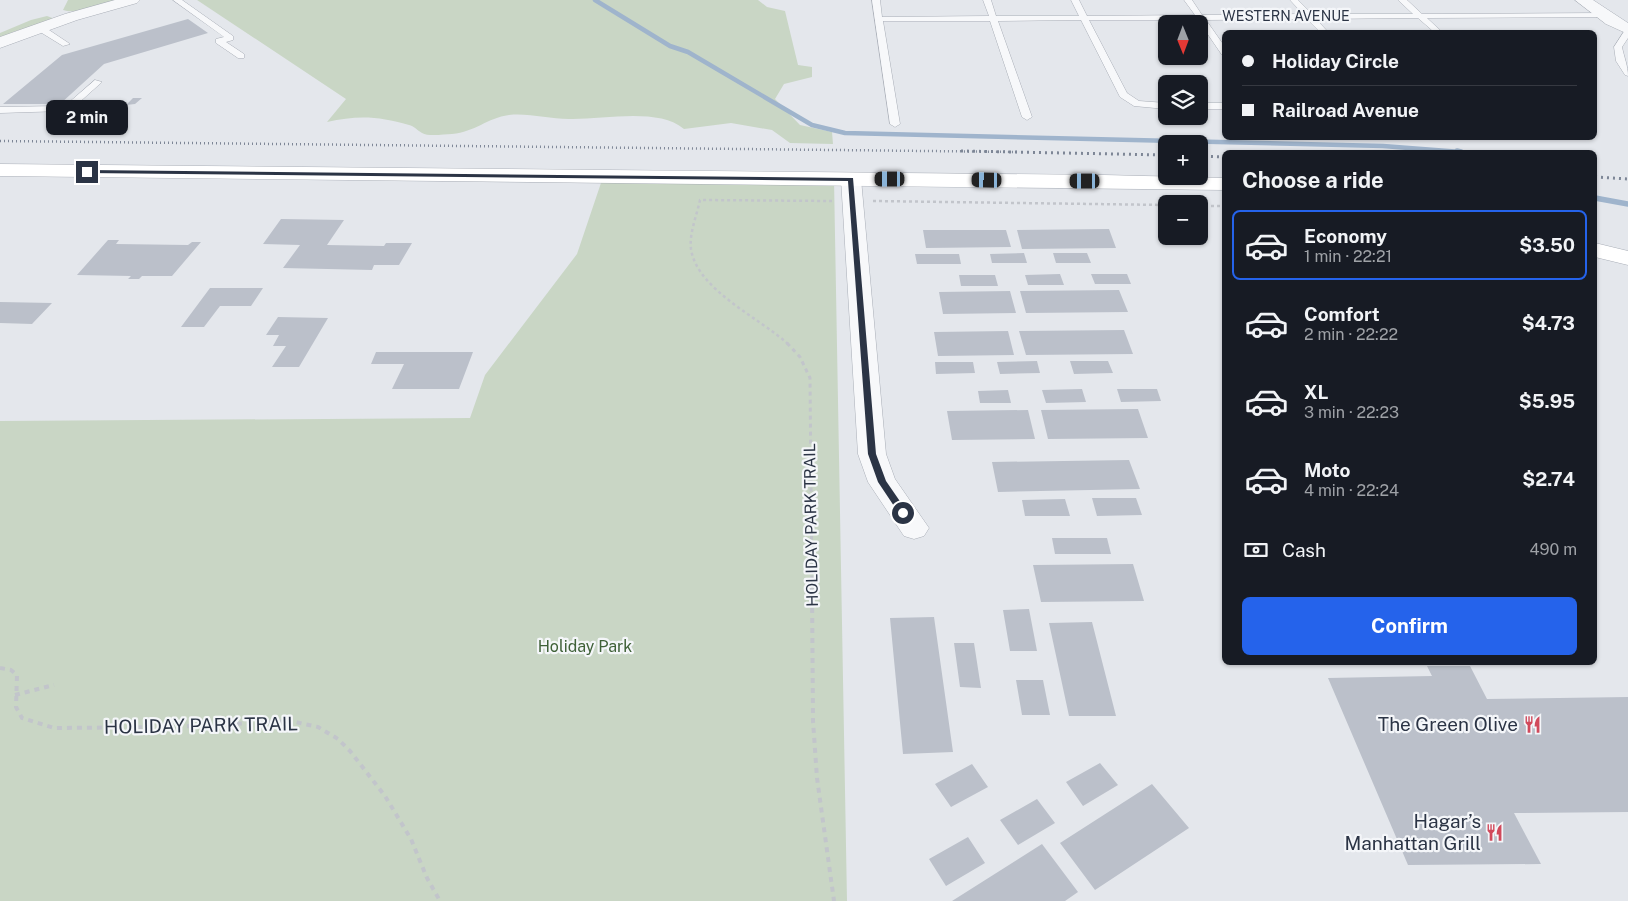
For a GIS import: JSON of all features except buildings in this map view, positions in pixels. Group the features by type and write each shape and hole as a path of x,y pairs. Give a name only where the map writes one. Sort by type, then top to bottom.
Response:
{"main road":[{"path":"0,170 1222,184"},
{"path":"1597,237 1628,245"},
{"path":"1597,250 1628,258"}],"street":[{"path":"0,43 40,28 132,0"},
{"path":"1584,0 1603,15 1628,30"},
{"path":"851,179 872,454 882,482 914,528"}],"lane":[{"path":"177,0 230,38 219,41 241,56"},
{"path":"876,0 895,124"},
{"path":"987,0 1027,117"},
{"path":"1075,0 1123,95 1132,101 1147,106 1158,106"},
{"path":"1188,0 1199,15"},
{"path":"1294,0 1322,30"},
{"path":"1402,0 1436,30"},
{"name":"WESTERN AVENUE","path":"1208,17 1603,15"},
{"name":"WESTERN AVENUE","path":"879,19 1158,17"},
{"path":"40,28 66,44"},
{"path":"1208,29 1222,49"},
{"path":"1628,30 1618,47 1620,61 1628,73"},
{"path":"0,110 60,109 70,106 98,82"},
{"path":"1208,106 1222,106"}],"path":[{"name":"HOLIDAY PARK TRAIL","path":"834,202 700,200 691,249 693,261 698,270 714,287 784,340 804,362 810,378 813,721 817,778 834,901"},
{"path":"867,201 1158,205"},
{"path":"1208,206 1222,206"},
{"name":"HOLIDAY PARK TRAIL","path":"0,668 11,670 17,675 16,710 23,721 54,728 172,727 291,721 308,723 326,730 346,744 398,816 412,841 428,883 440,901"},
{"path":"15,695 54,685"}],"green space":[{"path":"68,0 116,0 82,10 63,10"},
{"path":"197,0 758,0 767,7 785,11 798,65 812,67 812,77 784,84 775,99 800,125 832,132 833,144 790,143 772,130 731,123 684,129 673,122 645,116 569,119 509,115 460,133 432,135 422,133 411,126 378,118 348,118 327,122 346,99"},
{"path":"47,16 55,19 13,32 0,39 0,33 31,20"},
{"name":"Holiday Park","path":"603,177 834,179 847,901 0,901 0,421 470,418 485,375 577,254"}],"waterway":[{"path":"595,0 670,46 688,52 812,125 845,133 1383,146 1435,150"},
{"path":"1597,198 1628,204"}],"railway":[{"path":"0,141 1003,152"},
{"path":"961,151 1003,152"},
{"path":"1003,152 1020,152"},
{"path":"1003,152 1158,155"},
{"path":"1208,156 1222,157"},
{"path":"1597,177 1628,179"}],"place":[{"name":"The Green Olive","path":"1532,724"},
{"name":"Hagar’s Manhattan Grill","path":"1495,832"}],"route":[{"path":"87,172 851,179 856,270 872,454 882,482 903,513"}]}
